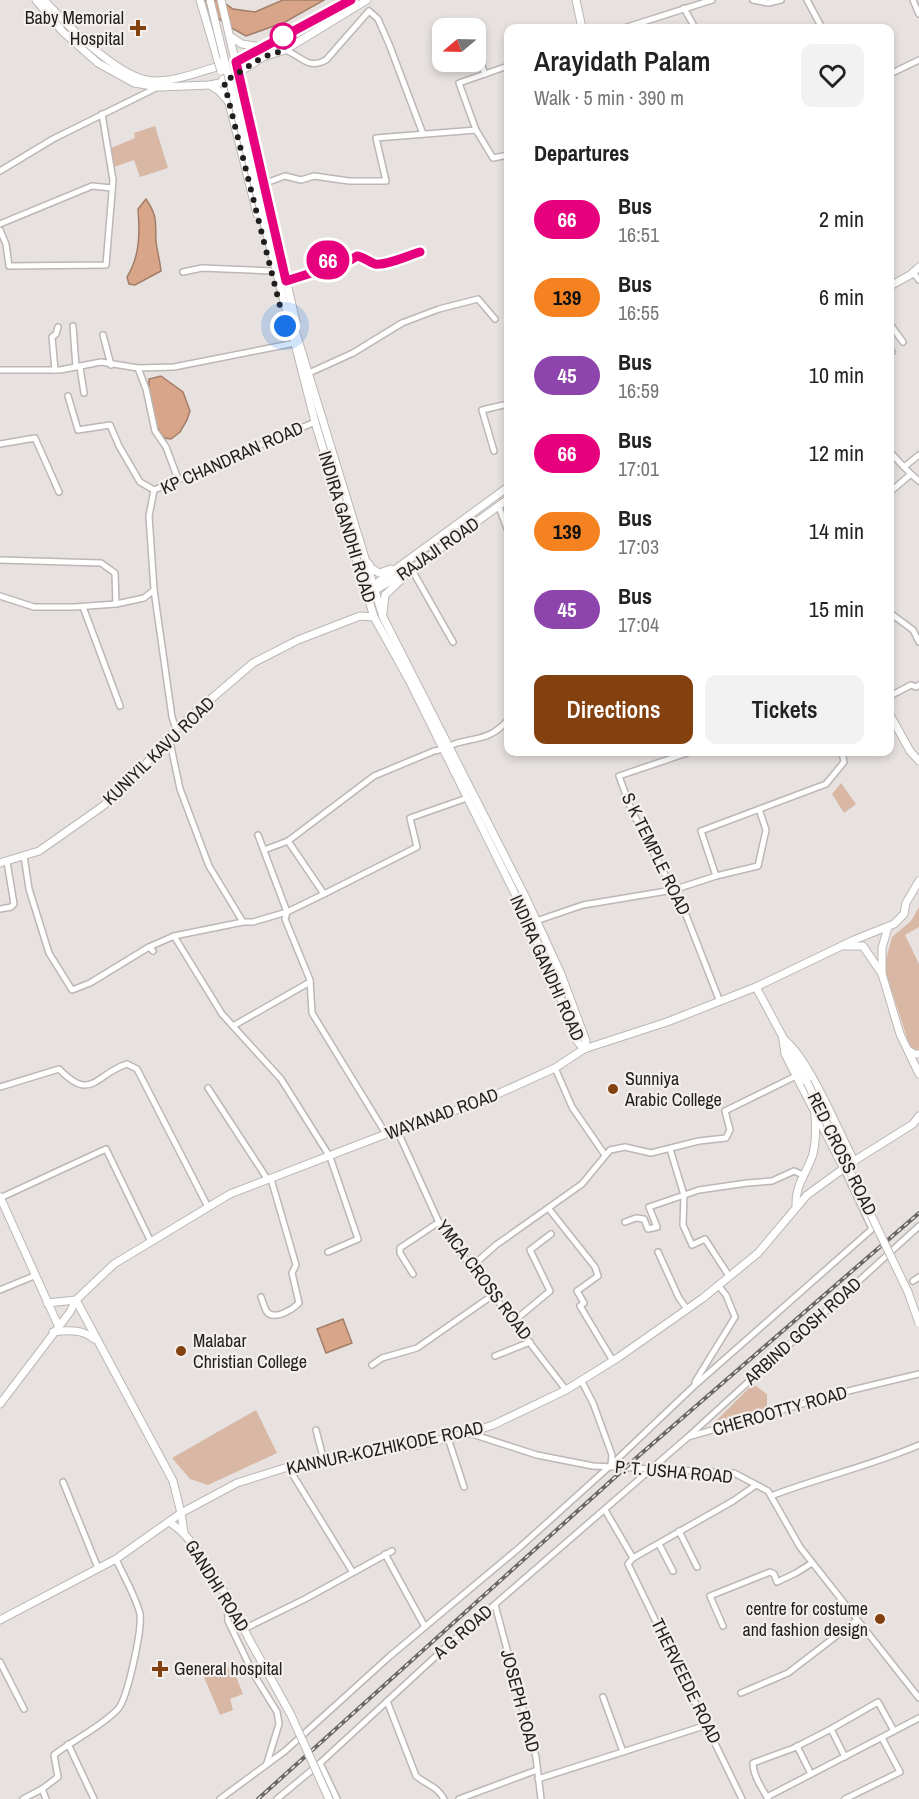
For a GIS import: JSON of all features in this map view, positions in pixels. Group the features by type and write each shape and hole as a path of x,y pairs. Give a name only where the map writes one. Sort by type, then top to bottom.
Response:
{"main road":[{"path":"36,0 64,33 98,63 117,75 143,86 210,85 224,82 263,57 285,50 367,0"},
{"path":"45,0 89,45 127,73 160,84 236,62 351,0"},
{"name":"INDIRA GANDHI ROAD","path":"210,0 315,422 366,592 521,898 577,1041 584,1049"},
{"path":"221,0 231,35 237,73 286,281 301,359"},
{"path":"576,0 581,24"},
{"path":"201,4 224,82 290,344 301,359"},
{"path":"64,33 70,26"},
{"path":"231,35 242,44 261,47"},
{"path":"210,85 219,91 229,103"},
{"path":"894,286 918,273"},
{"name":"INDIRA GANDHI ROAD","path":"301,359 309,373 374,589 378,617"},
{"path":"378,617 385,595 413,565 504,490"},
{"name":"RAJAJI ROAD","path":"366,592 413,565 504,503"},
{"path":"363,553 371,568 379,573 413,565"},
{"name":"KUNIYIL KAVU ROAD","path":"4,863 39,851 103,806 132,780 176,729 253,663 282,647 360,616 378,617"},
{"path":"894,724 910,751 919,761"},
{"name":"INDIRA GANDHI ROAD","path":"447,748 467,798 521,898 536,921 561,974 586,1041 584,1049"},
{"path":"882,974 882,948 888,927 904,914 906,903 919,880"},
{"name":"WAYANAD ROAD","path":"0,1404 70,1312 76,1300 114,1264 230,1194 386,1134 480,1102 555,1068 584,1049 720,1002 854,940 888,927"},
{"path":"844,946 863,946 882,974 906,1048 919,1074"},
{"name":"RED CROSS ROAD","path":"756,987 807,1083 908,1292 919,1323"},
{"path":"783,1039 785,1054 844,1169"},
{"path":"783,1039 792,1045 813,1080 854,1161"},
{"path":"906,1048 914,1054 919,1054"},
{"path":"796,1205 796,1192 813,1154 816,1130 815,1110"},
{"name":"KANNUR-KOZHIKODE ROAD","path":"0,1620 116,1559 169,1522 237,1483 288,1467 419,1445 469,1433 493,1425 566,1390 613,1361 718,1285 758,1253 796,1205 807,1195 854,1161 913,1124 919,1116"},
{"path":"0,1198 58,1325"},
{"path":"47,1303 76,1300"},
{"name":"GANDHI ROAD","path":"76,1300 173,1481 182,1514 184,1533"},
{"path":"53,1332 76,1331 89,1334 99,1343"},
{"name":"GANDHI ROAD","path":"169,1522 184,1533 227,1598 291,1715 329,1799"}],"street":[{"path":"636,24 712,0"},
{"path":"753,0 768,3 781,0"},
{"path":"807,0 820,24"},
{"path":"912,0 919,15"},
{"path":"684,8 693,24"},
{"path":"285,50 295,54 307,64 318,64 326,60 369,11 378,19 386,35 423,134"},
{"path":"894,72 919,60"},
{"path":"504,67 459,83 476,130 493,158 504,156"},
{"path":"0,171 53,139 160,84"},
{"path":"0,266 105,265 113,180 102,114"},
{"path":"263,184 285,176 302,180 314,176 349,181 386,181 376,138 476,130"},
{"path":"0,224 92,186 112,188"},
{"path":"0,230 6,244 9,266"},
{"path":"286,281 321,270 325,261 337,254 344,261 357,256 364,257 373,264 381,264 420,252"},
{"path":"183,272 202,268 271,271"},
{"path":"309,373 353,353 402,323 439,309 478,299 495,319"},
{"path":"73,326 84,393"},
{"path":"55,370 52,337 56,334 58,327"},
{"path":"894,330 903,342"},
{"path":"103,335 111,365"},
{"path":"0,370 55,370 101,362 138,368 174,367 290,344"},
{"path":"138,368 146,389 155,431 166,447 178,479"},
{"path":"68,396 78,430 110,425 119,446 140,482 154,490"},
{"path":"494,452 482,410 504,405"},
{"name":"KP CHANDRAN ROAD","path":"176,729 172,717 154,590 149,516 154,490 315,422"},
{"path":"0,444 35,438 59,492"},
{"path":"904,467 919,455"},
{"path":"894,456 919,481"},
{"path":"894,489 911,474"},
{"path":"499,507 504,520"},
{"path":"0,560 101,563 114,573 116,604"},
{"path":"413,565 453,642"},
{"path":"0,596 34,607 83,607 116,604 144,598 154,590"},
{"path":"83,607 120,706"},
{"path":"894,616 913,630 919,642"},
{"path":"894,694 911,685 916,687 919,685"},
{"path":"264,850 288,841 374,776 434,751 484,738 496,733 504,724"},
{"path":"169,737 175,768 189,814 209,866 243,922"},
{"name":"S K TEMPLE ROAD","path":"678,756 619,776 631,808 686,915 720,1002"},
{"path":"716,876 701,831 826,784 844,762 843,756"},
{"path":"24,856 29,889 49,953 72,990 90,983 174,936 253,922 287,912 417,847 410,818 467,798"},
{"path":"536,921 583,905 673,890 758,866 766,830 759,809"},
{"path":"258,835 287,912 285,919 301,954 310,982 312,1013 386,1134"},
{"path":"288,841 324,894"},
{"path":"0,909 11,907 14,904 4,863"},
{"path":"174,936 222,1014 281,1078 330,1157 358,1239 328,1251"},
{"path":"233,1026 310,982"},
{"path":"0,1087 59,1069 72,1082 83,1084 95,1083 118,1067 127,1065 137,1070 208,1207"},
{"path":"555,1068 573,1107 605,1155"},
{"path":"471,1267 496,1245 582,1184 610,1150 625,1147 651,1154 699,1141 726,1138 730,1130 725,1112 796,1076"},
{"path":"208,1088 270,1179 296,1265 292,1273 299,1303 294,1308 271,1315 266,1311 261,1297"},
{"name":"YMCA CROSS ROAD","path":"398,1130 439,1222 566,1390"},
{"path":"0,1198 106,1149 151,1242"},
{"path":"670,1149 684,1195 683,1225 692,1245 705,1239 729,1276"},
{"path":"220,1799 285,1751 425,1627 519,1548 693,1387 872,1229 844,1169"},
{"path":"625,1222 636,1218 644,1219 648,1229 657,1227 649,1207 713,1188 772,1181 794,1171 803,1175"},
{"path":"549,1209 579,1244 598,1276 577,1291 584,1303 580,1306 613,1361"},
{"path":"413,1274 400,1253 400,1248 439,1222"},
{"name":"ARBIND GOSH ROAD","path":"688,1437 919,1226"},
{"path":"514,1321 550,1291 530,1250 551,1234"},
{"path":"658,1252 675,1290 687,1309"},
{"path":"0,1290 34,1276"},
{"path":"913,1281 919,1277"},
{"path":"693,1387 735,1317 726,1295 718,1285"},
{"path":"372,1365 382,1358 417,1348 493,1295"},
{"path":"495,1356 530,1342"},
{"name":"CHEROOTTY ROAD","path":"652,1469 688,1437 844,1392 919,1374"},
{"path":"581,1380 593,1403 612,1455 610,1466"},
{"path":"316,1430 324,1461"},
{"name":"P. T. USHA ROAD","path":"469,1433 537,1455 593,1466 734,1473 768,1491 800,1547 919,1698"},
{"path":"448,1438 464,1487"},
{"path":"771,1496 828,1476 855,1470 919,1445"},
{"path":"288,1467 352,1571"},
{"name":"A G ROAD","path":"277,1799 652,1469"},
{"path":"63,1482 99,1568"},
{"path":"605,1510 633,1557 733,1501 756,1485"},
{"path":"680,1531 697,1567"},
{"path":"659,1544 673,1571"},
{"path":"244,1629 305,1599 352,1571 392,1551"},
{"path":"385,1554 425,1627"},
{"name":"THERVEEDE ROAD","path":"633,1557 628,1564 742,1799"},
{"path":"23,1799 42,1790 58,1777 54,1755 118,1708 126,1691 140,1625 139,1612 116,1559"},
{"path":"723,1626 710,1596 770,1572 774,1574 777,1582 812,1563"},
{"path":"227,1598 228,1621 253,1673 277,1712 279,1724 267,1764"},
{"name":"JOSEPH ROAD","path":"495,1605 536,1756 541,1799"},
{"path":"741,1693 788,1673 857,1620"},
{"path":"0,1662 24,1709"},
{"path":"603,1697 623,1752"},
{"path":"387,1701 416,1776 424,1783 438,1788 444,1799"},
{"path":"894,1731 878,1702 831,1730 753,1763 752,1766 767,1798 919,1718"},
{"path":"538,1779 707,1725"},
{"path":"831,1730 845,1756"},
{"path":"845,1799 900,1772 882,1738"},
{"path":"68,1744 94,1799"},
{"path":"797,1746 811,1774"},
{"path":"320,1763 337,1799"},
{"path":"459,1799 537,1770"},
{"path":"42,1790 46,1799"}],"shaded area":[{"path":"198,0 220,0 233,9 255,12 283,0 324,0 285,22 246,36 226,25"},
{"path":"155,126 168,168 140,177 134,160 114,167 109,149 135,138 134,133"},
{"path":"146,199 155,219 161,271 135,285 129,284 127,277 138,244 138,209"},
{"path":"161,376 183,392 190,411 180,432 171,439 164,438 156,425 150,402 149,379"},
{"path":"841,783 856,804 844,813 832,794"},
{"path":"919,907 919,927 905,935 919,964 919,1052 913,1051 910,1047 884,967 892,937 911,921"},
{"path":"343,1319 352,1343 326,1353 317,1329"},
{"path":"753,1384 767,1394 767,1409 713,1424"},
{"path":"256,1410 277,1453 208,1485 190,1479 172,1458"},
{"path":"232,1666 243,1694 230,1699 233,1710 220,1715 204,1677"}],"railway":[{"path":"258,1799 643,1452 919,1213"}],"bus line":[{"name":"66","path":"351,0 236,62 286,281 321,270 325,261 337,254 344,261 357,256 364,257 373,264 381,264 420,252"}],"place":[{"name":"Baby Memorial Hospital","path":"138,28"},
{"name":"Sunniya Arabic College","path":"613,1089"},
{"name":"Malabar Christian College","path":"181,1351"},
{"name":"centre for costume and fashion design","path":"880,1619"},
{"name":"General hospital","path":"160,1669"}],"route":[{"path":"283,36 285,50 263,57 224,82 285,326"}]}
